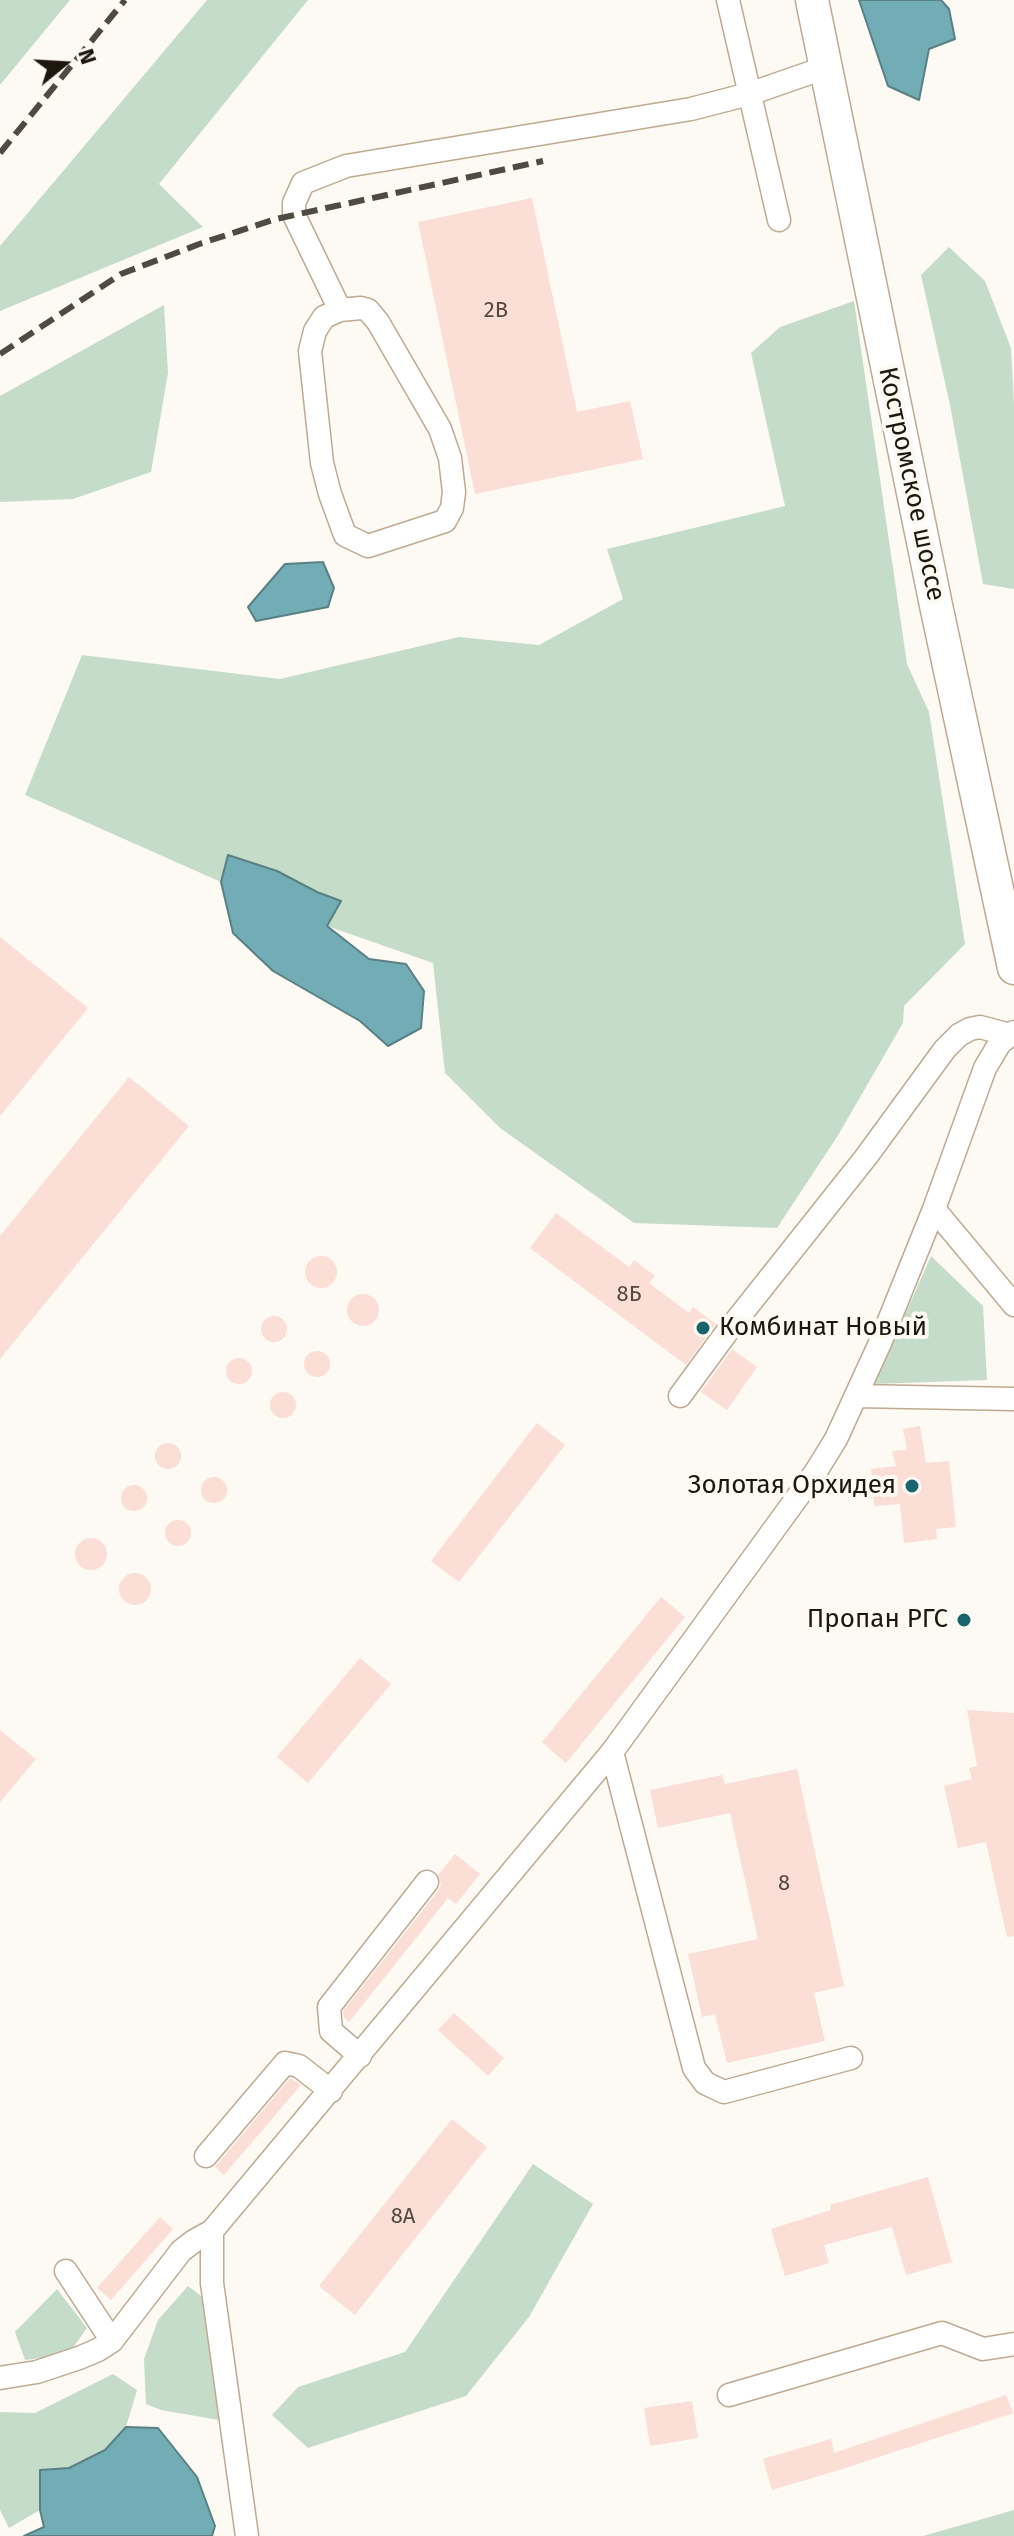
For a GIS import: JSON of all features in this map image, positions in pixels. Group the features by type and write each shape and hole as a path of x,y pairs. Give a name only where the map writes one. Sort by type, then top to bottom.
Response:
{"highway":[{"name":"Костромское шоссе","path":"812,0 894,402 1008,908 1014,968"}],"street":[{"path":"728,0 779,220"},
{"path":"340,310 294,215 297,192 303,183 314,177 346,166 691,109 749,94 827,67"},
{"path":"340,310 368,310 378,322 440,429 450,458 454,492 452,508 445,521 368,546 345,535 322,463 310,351 315,331 324,317 340,310"},
{"path":"680,1396 866,1157 945,1049 970,1029 980,1027 1012,1033"},
{"path":"0,2378 37,2372 79,2358 112,2341 181,2251 212,2231 612,1752 789,1512 836,1439 880,1343 934,1209 985,1068 1000,1043 1012,1033"},
{"path":"934,1209 1014,1305"},
{"path":"856,1396 1014,1399"},
{"path":"612,1752 694,2068 705,2083 724,2092 851,2058"},
{"path":"360,2056 331,2031 329,2007 427,1882"},
{"path":"206,2156 285,2063 299,2066 331,2091"},
{"path":"212,2231 212,2283 247,2536"},
{"path":"66,2271 112,2341"},
{"path":"729,2395 942,2333 983,2349 1014,2344"}],"green space":[{"path":"0,0 70,0 0,85"},
{"path":"207,0 308,0 159,184 203,227 0,311 0,246"},
{"path":"949,247 985,281 1011,348 1014,589 983,584 950,405 921,275"},
{"path":"854,301 907,664 929,712 965,944 904,1006 903,1023 837,1137 777,1228 634,1223 500,1128 445,1073 433,963 327,926 340,901 228,856 221,882 25,795 82,655 280,679 459,637 539,645 623,599 607,549 785,506 751,353 780,327"},
{"path":"164,305 168,373 151,472 73,499 0,502 0,396"},
{"path":"931,1256 983,1306 987,1380 874,1384"},
{"path":"533,2164 593,2204 529,2317 466,2396 308,2448 272,2415 298,2387 405,2352"},
{"path":"188,2286 205,2299 219,2420 161,2410 146,2404 144,2359 158,2320"},
{"path":"57,2289 87,2328 68,2355 25,2360 15,2332"},
{"path":"113,2374 137,2390 126,2427 105,2449 69,2468 40,2471 40,2510 9,2528 0,2510 0,2412 35,2413"},
{"path":"1014,2510 1014,2536 923,2536"}],"water":[{"path":"859,0 941,0 949,9 955,39 929,49 919,100 888,86"},
{"path":"323,562 334,588 328,607 256,621 248,607 285,564"},
{"path":"228,855 277,871 341,901 327,926 369,959 406,964 424,991 421,1028 388,1046 360,1021 273,971 233,933 221,882"},
{"path":"126,2427 158,2428 197,2477 215,2526 212,2536 24,2536 44,2527 40,2510 40,2470 69,2468 105,2450"}],"building":[{"path":"532,198 577,412 630,401 643,459 475,494 418,222"},
{"path":"0,937 88,1008 0,1116"},
{"path":"129,1077 189,1126 0,1359 0,1236"},
{"path":"556,1213 629,1267 634,1260 655,1276 649,1283 689,1313 693,1307 716,1324 686,1365 530,1248"},
{"path":"321,1256 332,1261 337,1272 332,1283 321,1288 310,1283 305,1272 310,1261"},
{"path":"363,1294 374,1299 379,1310 374,1321 363,1326 352,1321 347,1310 352,1299"},
{"path":"274,1316 283,1320 287,1329 283,1338 274,1342 265,1338 261,1329 265,1320"},
{"path":"732,1349 757,1367 727,1410 701,1392"},
{"path":"317,1351 326,1355 330,1364 326,1373 317,1377 308,1373 304,1364 308,1355"},
{"path":"239,1358 248,1362 252,1371 248,1380 239,1384 230,1380 226,1371 230,1362"},
{"path":"283,1392 292,1396 296,1405 292,1414 283,1418 274,1414 270,1405 274,1396"},
{"path":"537,1423 565,1445 459,1582 431,1561"},
{"name":"Золотая Орхидея","path":"920,1426 926,1463 949,1461 956,1527 936,1529 937,1539 904,1543 900,1504 874,1506 871,1469 896,1466 892,1451 907,1450 903,1429"},
{"path":"168,1443 177,1447 181,1456 177,1465 168,1469 159,1465 155,1456 159,1447"},
{"path":"214,1477 223,1481 227,1490 223,1499 214,1503 205,1499 201,1490 205,1481"},
{"path":"134,1485 143,1489 147,1498 143,1507 134,1511 125,1507 121,1498 125,1489"},
{"path":"178,1520 187,1524 191,1533 187,1542 178,1546 169,1542 165,1533 169,1524"},
{"path":"91,1538 102,1543 107,1554 102,1565 91,1570 80,1565 75,1554 80,1543"},
{"path":"135,1573 146,1578 151,1589 146,1600 135,1605 124,1600 119,1589 124,1578"},
{"path":"661,1597 685,1617 566,1763 542,1742"},
{"path":"360,1658 391,1684 308,1783 277,1757"},
{"path":"967,1710 1014,1713 1014,1936 1007,1937 986,1842 958,1848 944,1786 972,1779 969,1768 977,1766"},
{"path":"0,1730 36,1759 0,1802"},
{"path":"797,1769 844,1986 814,1993 825,2041 727,2063 715,2014 702,2017 688,1954 758,1939 730,1813 658,1828 650,1790 722,1775 725,1784"},
{"path":"455,1854 480,1874 456,1904 448,1898 349,2022 343,2011 438,1891 441,1883 438,1875"},
{"path":"454,2013 504,2058 488,2076 438,2030"},
{"path":"290,2078 301,2085 224,2175 215,2167"},
{"path":"452,2119 487,2147 355,2315 319,2286"},
{"path":"928,2177 952,2262 906,2275 892,2227 824,2245 829,2263 785,2276 771,2229 831,2210 830,2205"},
{"path":"160,2217 173,2229 111,2300 97,2288"},
{"path":"1006,2395 1013,2413 772,2490 763,2459 831,2439 834,2453"},
{"path":"692,2401 698,2438 650,2446 644,2408"}],"railway":[{"path":"0,153 125,0"},
{"path":"0,354 121,274 202,243 276,219 543,161"}],"place":[{"name":"Комбинат Новый","path":"703,1328"},
{"name":"Золотая Орхидея","path":"912,1486"},
{"name":"Пропан РГС","path":"964,1620"}]}
